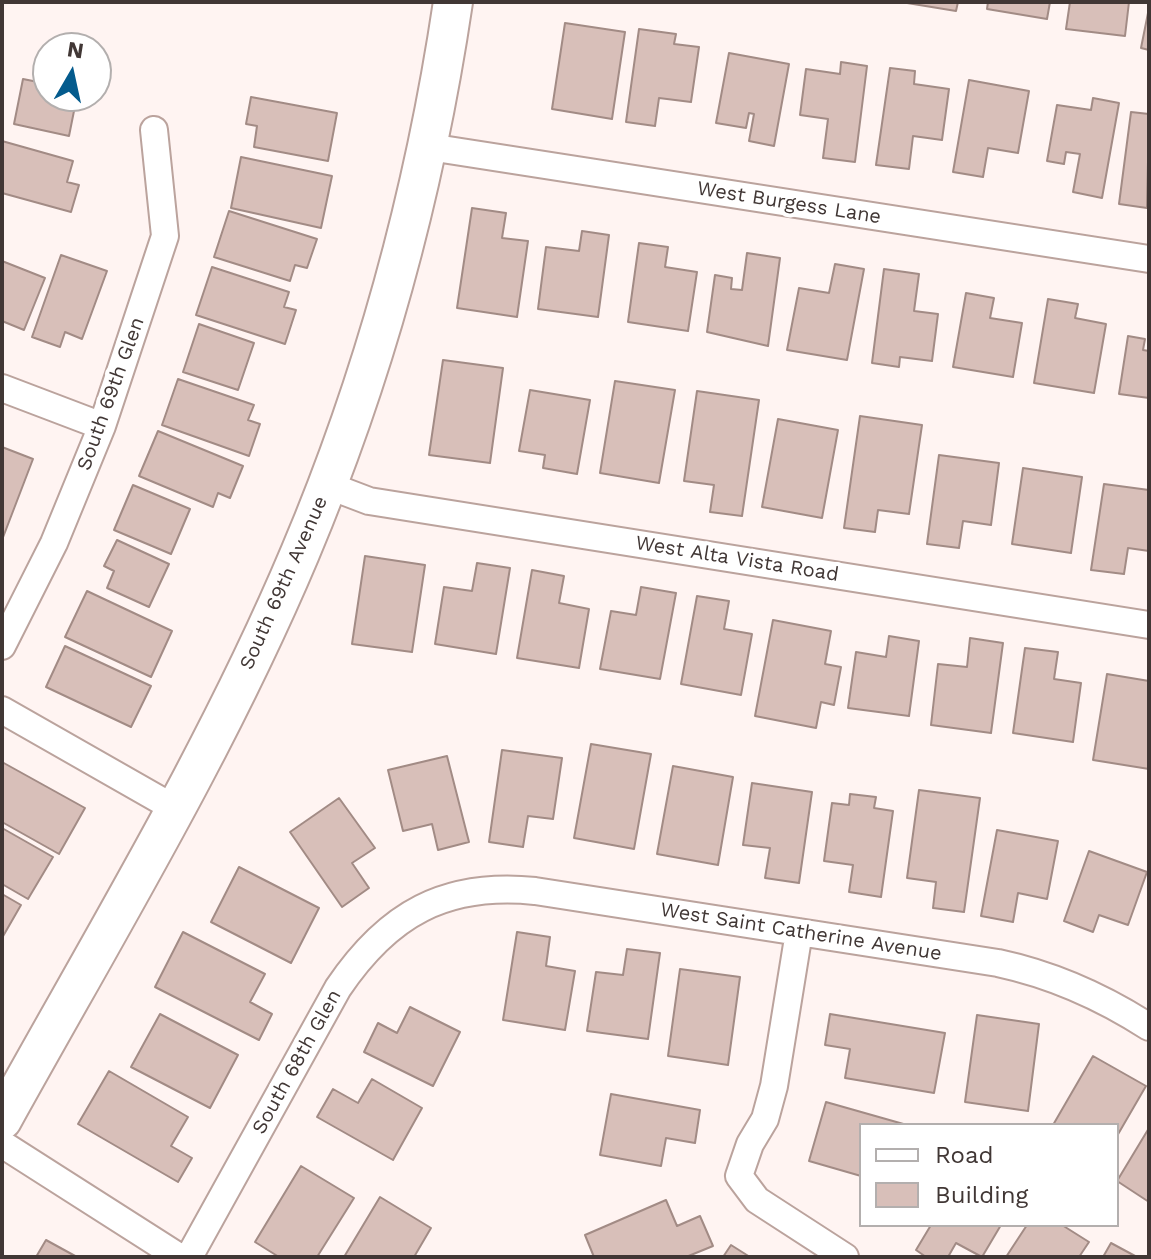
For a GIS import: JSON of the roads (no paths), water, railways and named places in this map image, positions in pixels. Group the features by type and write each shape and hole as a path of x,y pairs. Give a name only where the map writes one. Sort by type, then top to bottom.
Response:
{"street":[{"name":"South 69th Avenue","path":"2,1120 174,808 275,610 327,485 350,422 429,147 453,2"},
{"name":"South 69th Glen","path":"2,646 54,543 102,426 165,236 154,130"},
{"name":"West Burgess Lane","path":"429,147 1149,259"},
{"path":"2,388 102,426"},
{"name":"West Alta Vista Road","path":"327,485 369,501 1149,625"},
{"path":"2,710 174,808"},
{"name":"West Saint Catherine Avenue","path":"441,899 482,890 510,888 1044,973 1084,990 1149,1027"},
{"name":"South 68th Glen","path":"189,1257 338,988 362,952 398,921 441,899"},
{"path":"799,932 774,1086 765,1119 750,1144 739,1176 757,1200 845,1257"},
{"path":"2,1144 179,1257"}]}
